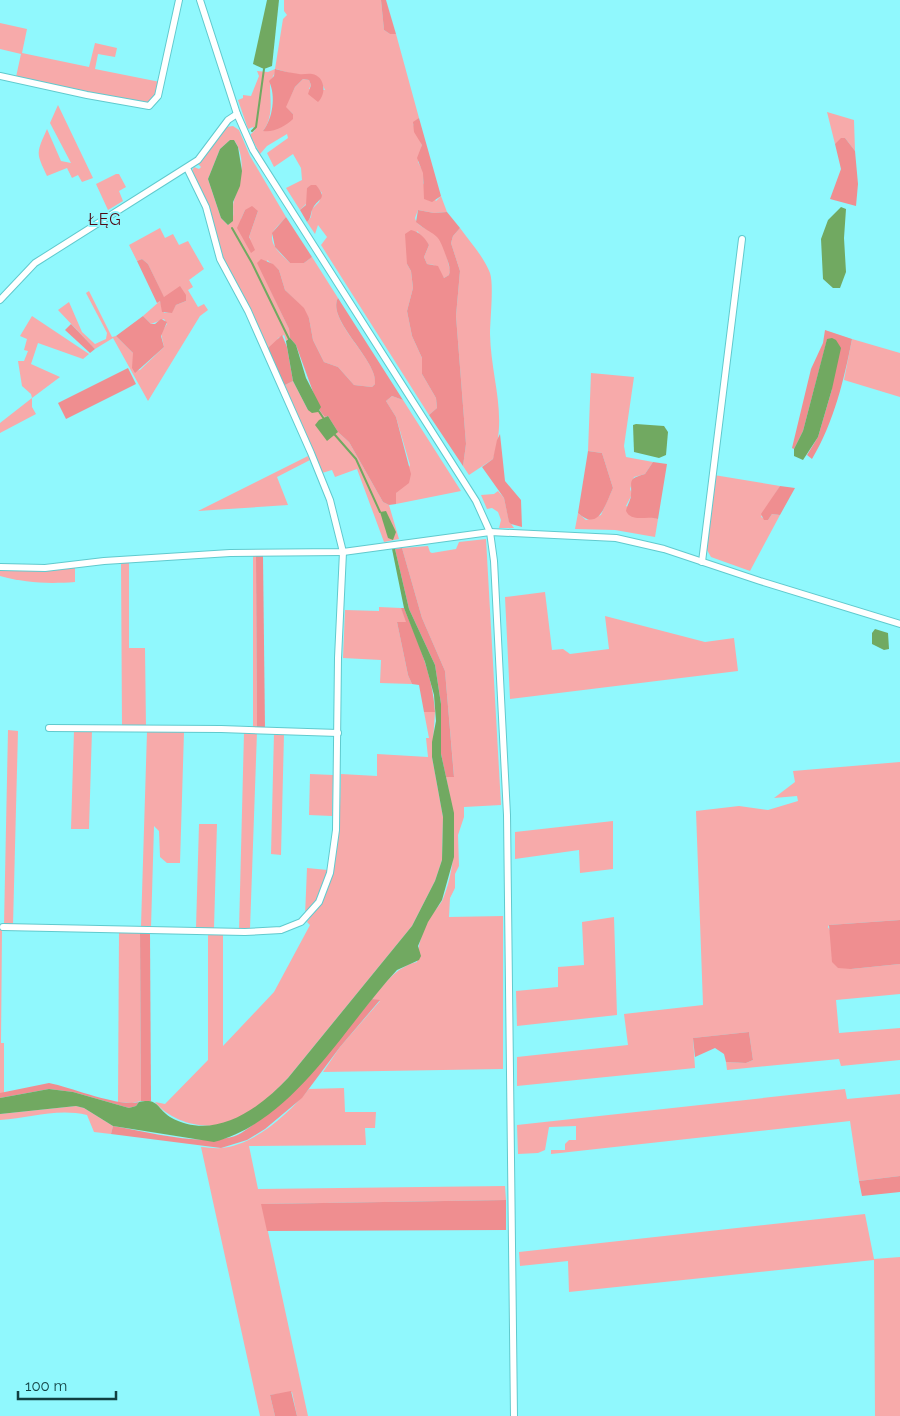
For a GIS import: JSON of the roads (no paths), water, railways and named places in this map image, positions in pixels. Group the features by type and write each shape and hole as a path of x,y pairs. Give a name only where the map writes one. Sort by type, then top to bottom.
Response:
{"street":[{"path":"0,76 149,106 158,96 179,0"},
{"path":"200,0 237,114 253,150 476,501 490,532 494,562 507,815 514,1416"},
{"path":"0,300 35,263 187,168 202,155 228,120 237,114"},
{"path":"3,927 245,932 275,930 293,926 310,914 319,902 330,873 336,830 338,658 343,552 330,500 314,458 248,311 216,248 206,207 187,168"},
{"path":"702,562 742,239"},
{"path":"0,567 45,568 104,560 230,553 343,552 490,532 632,540 900,624"},
{"path":"49,728 222,729 338,733"}],"waterway":[{"path":"252,131 256,127 264,69"},
{"path":"232,228 252,263 289,339"},
{"path":"318,410 324,419"},
{"path":"335,435 356,459 380,512"}],"district":[{"name":"ŁĘG","path":"105,219"}]}
